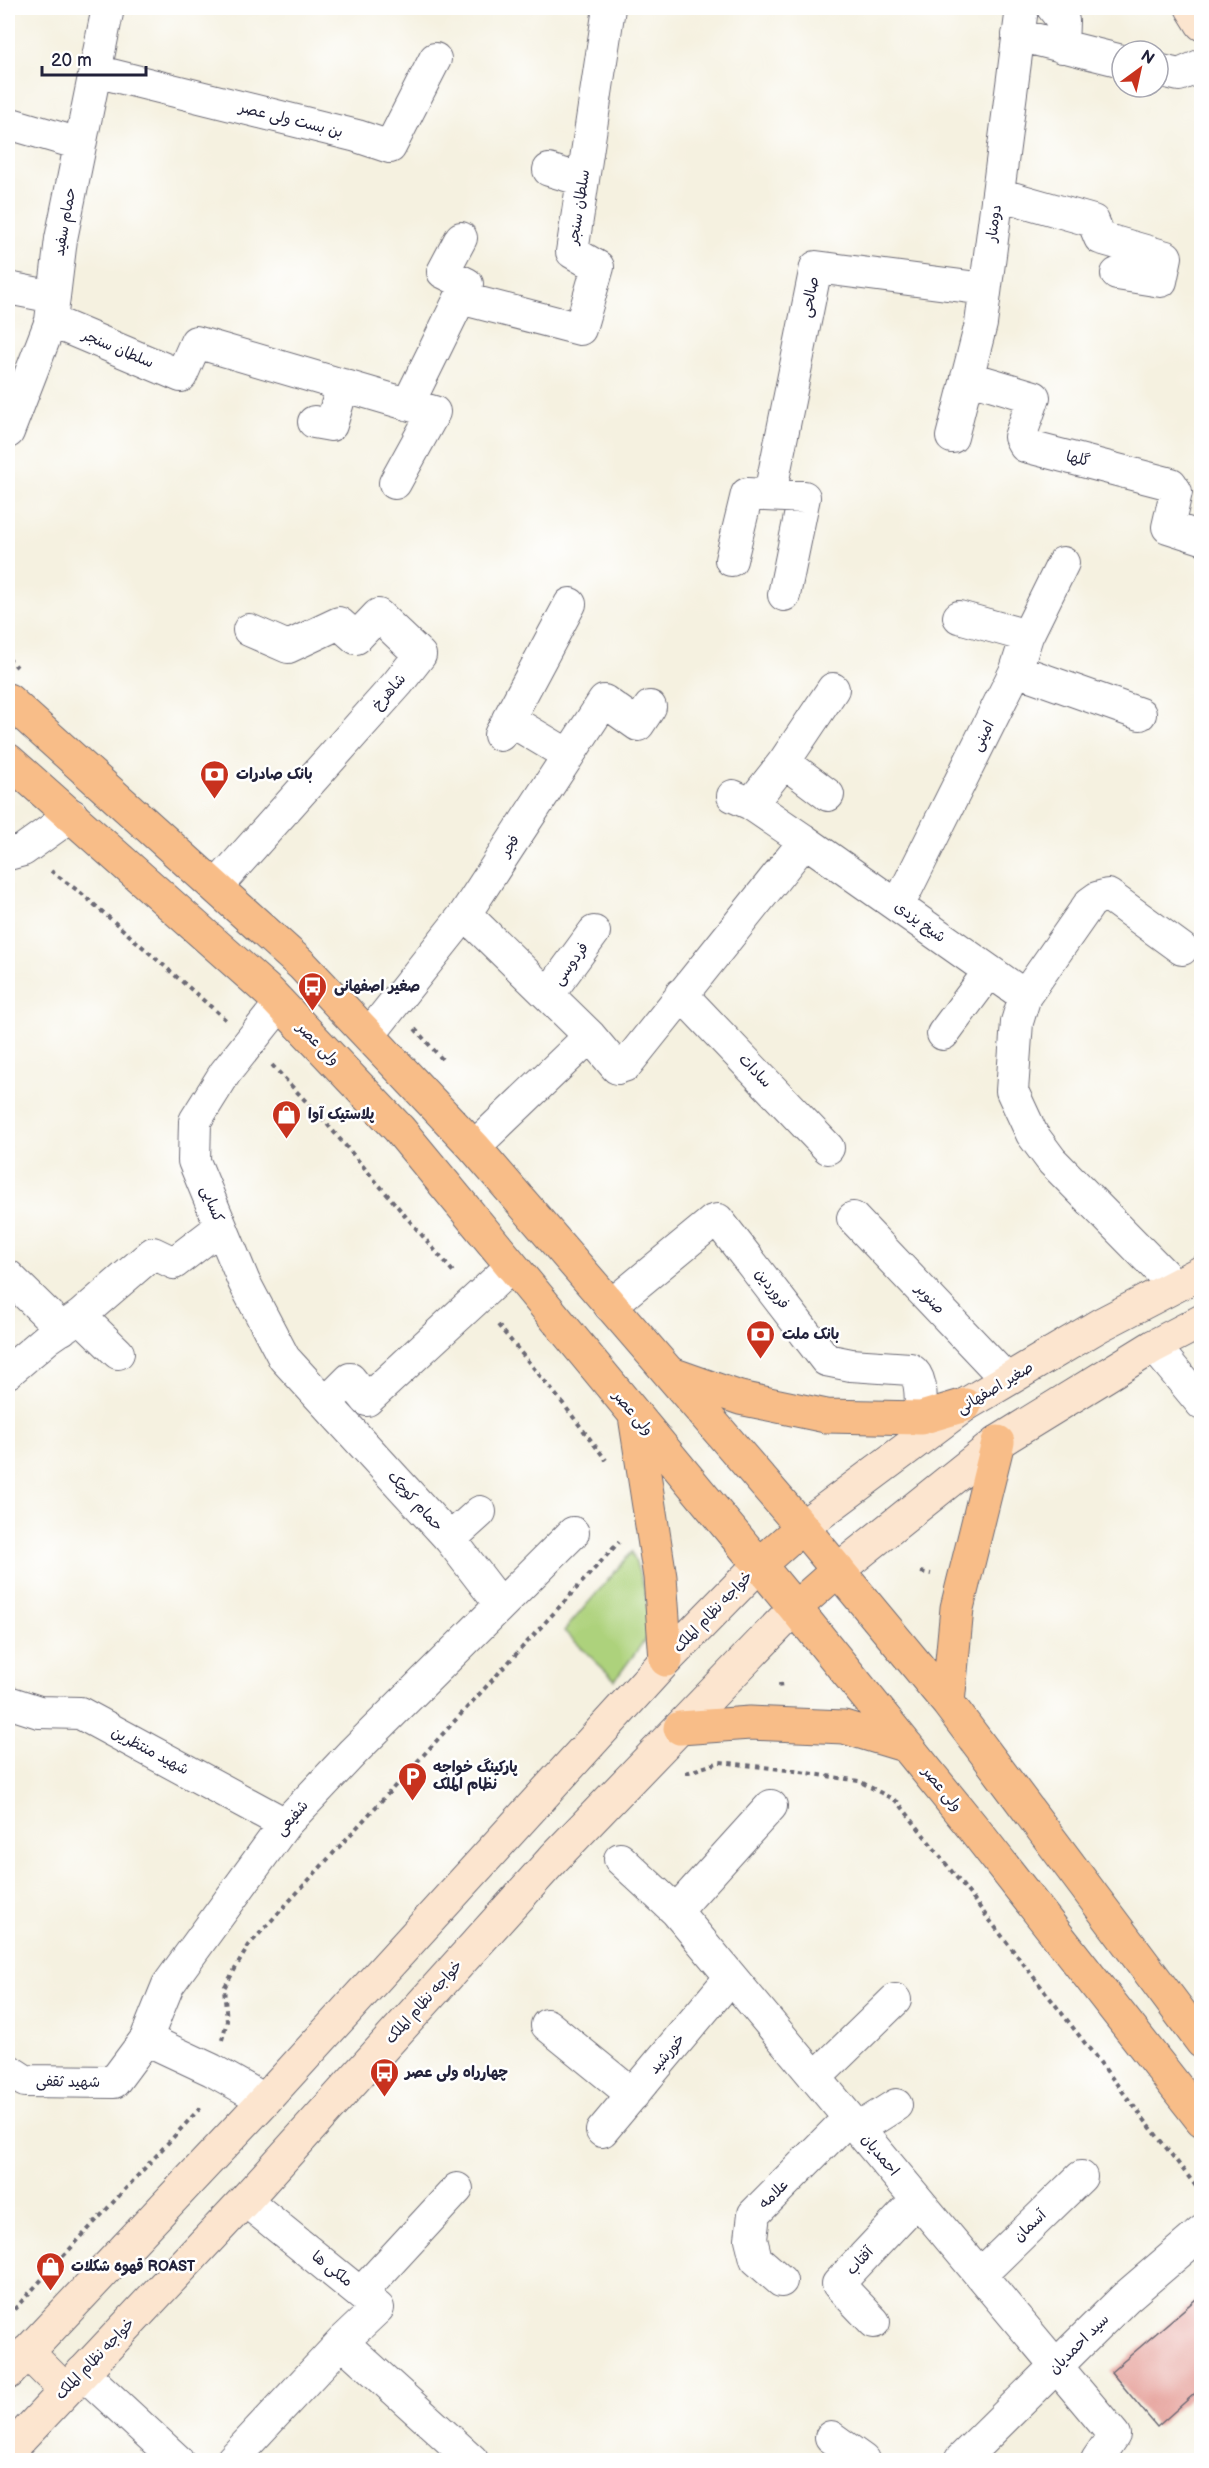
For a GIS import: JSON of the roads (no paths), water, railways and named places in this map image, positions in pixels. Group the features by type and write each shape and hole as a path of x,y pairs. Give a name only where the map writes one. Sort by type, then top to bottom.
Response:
{"main road":[{"path":"1192,8 1202,24"},
{"path":"8,700 302,965 474,1147 802,1527 948,1704 1202,2042"},
{"name":"ولی عصر","path":"8,760 280,1004 399,1130 795,1608 982,1838 1202,2120"},
{"name":"صغیر اصفهانی","path":"802,1527 965,1405 1100,1325 1188,1278"},
{"path":"795,1608 838,1570 998,1442 1154,1346 1202,1321"},
{"path":"668,1372 740,1398 825,1416 921,1418 965,1405"},
{"path":"635,1416 660,1577 666,1660"},
{"path":"948,1704 957,1608 998,1442"},
{"path":"759,1565 802,1527"},
{"name":"خواجه نظام الملک","path":"17,2362 265,2100 666,1660 759,1565"},
{"name":"خواجه نظام الملک","path":"8,2452 245,2200 554,1858 795,1608"},
{"path":"680,1728 750,1724 844,1727 907,1746"},
{"path":"17,2362 74,2381"}],"street":[{"name":"حمام سفید","path":"8,432 52,309 61,239 108,8"},
{"name":"سلطان سنجر","path":"460,298 580,329 598,267 572,252 609,8"},
{"path":"1053,8 1064,21 1062,47"},
{"path":"1020,21 1062,47 1110,58"},
{"name":"دومنار","path":"952,436 981,324 1020,21"},
{"name":"بن بست ولی عصر","path":"95,71 357,136 390,147 435,59"},
{"path":"1170,73 1179,75 1202,65"},
{"path":"8,123 80,144"},
{"path":"549,170 583,180"},
{"path":"998,194 1093,221 1100,238 1166,257 1161,281 1116,274"},
{"path":"408,404 467,284 443,272 461,238"},
{"name":"صالحی","path":"770,494 816,267 985,288"},
{"path":"8,288 52,309"},
{"name":"سلطان سنجر","path":"52,309 181,376 196,342 434,412 395,483"},
{"name":"گلها","path":"967,377 1034,397 1020,437 1025,446 1171,484 1176,492 1168,527 1202,538"},
{"path":"314,422 331,425 343,385"},
{"path":"731,561 747,494 804,497 784,595"},
{"name":"امینی","path":"898,906 1016,670 1027,636 1063,563"},
{"path":"568,755 504,727 570,604"},
{"name":"شاهرخ","path":"216,887 398,683 420,655 378,615 356,638 339,623 288,647 249,630"},
{"path":"959,616 1027,636"},
{"path":"1016,670 1140,714"},
{"path":"828,795 784,762 832,689"},
{"name":"فجر","path":"369,1035 465,914 604,700 638,725 650,707"},
{"name":"شیخ یزدی","path":"784,762 742,800 805,841 1025,996"},
{"path":"15,852 72,815"},
{"path":"465,914 590,1036 617,1068 626,1065 805,841"},
{"path":"1182,949 1108,895 1090,903 1025,996 1017,1022 1012,1091 1032,1134 1052,1161 1188,1278"},
{"name":"فردوسی","path":"548,995 594,932"},
{"path":"943,1034 989,972"},
{"name":"سادات","path":"681,994 828,1148"},
{"name":"کسایی","path":"280,1004 225,1073 195,1121 194,1161 244,1282 284,1358 326,1403"},
{"path":"474,1147 590,1036"},
{"name":"صنوبر","path":"853,1218 1007,1380"},
{"name":"فروردین","path":"610,1306 713,1221 718,1220 826,1360 851,1365 910,1368 916,1372 919,1379 921,1418"},
{"path":"8,1372 153,1253 174,1263 221,1227"},
{"path":"326,1403 350,1379 367,1400 512,1266"},
{"path":"8,1276 118,1353"},
{"path":"1154,1346 1202,1404"},
{"name":"حمام کوچک","path":"326,1403 450,1539 500,1604"},
{"path":"450,1539 480,1512"},
{"name":"شفیعی","path":"146,2039 168,1985 285,1824 353,1752 573,1533"},
{"name":"شهید منتظرین","path":"8,1702 39,1712 80,1713 285,1824"},
{"path":"676,1911 771,1806"},
{"name":"احمدیان","path":"620,1859 676,1911 1114,2435 1097,2460"},
{"name":"خورشید","path":"602,2132 731,1977"},
{"path":"815,2078 895,2000"},
{"path":"547,2025 633,2095"},
{"path":"146,2039 212,2070 265,2100"},
{"name":"شهید ثقفی","path":"8,2070 25,2081 114,2082 146,2039"},
{"name":"علامه","path":"781,2281 756,2259 751,2239 754,2214 854,2124 896,2104"},
{"name":"آسمان","path":"980,2275 1081,2178"},
{"path":"362,2292 457,2189"},
{"name":"ملکی ها","path":"245,2200 378,2307 342,2342 249,2455"},
{"name":"آفتاب","path":"874,2322 838,2284 917,2200"},
{"name":"سید احمدیان","path":"961,2460 1125,2298 1202,2232"},
{"path":"342,2342 472,2460"},
{"path":"74,2381 177,2460"},
{"path":"831,2438 863,2460"}],"place":[{"name":"بانک صادرات","path":"215,800"},
{"name":"صغیر اصفهانی","path":"313,1012"},
{"name":"پلاستیک آوا","path":"287,1140"},
{"name":"بانک ملت","path":"761,1360"},
{"name":"پارکینگ خواجه نظام الملک","path":"412,1802"},
{"name":"چهارراه ولی عصر","path":"384,2098"},
{"name":"قهوه شکلات ROAST","path":"50,2292"}]}
